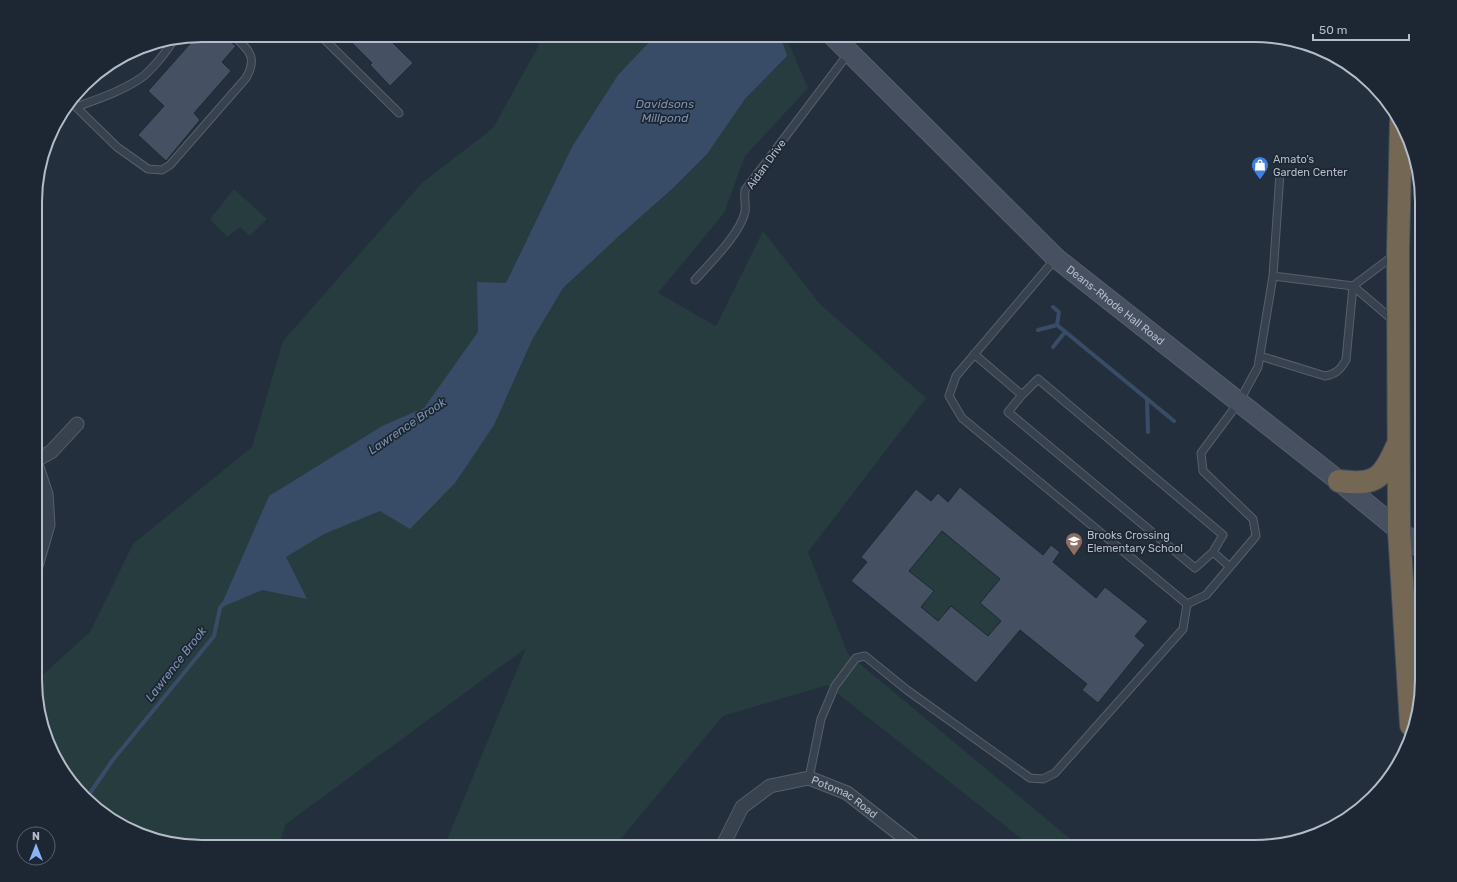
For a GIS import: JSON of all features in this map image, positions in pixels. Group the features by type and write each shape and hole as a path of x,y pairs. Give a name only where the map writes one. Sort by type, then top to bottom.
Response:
{"highway":[{"path":"1401,135 1398,252 1399,531 1411,719"},
{"path":"1339,481 1355,483 1368,482 1374,479 1385,470 1398,444"}],"street":[{"name":"Deans-Rhode Hall Road","path":"839,42 1056,258 1415,543"},
{"path":"42,457 51,452 77,424"},
{"path":"42,482 46,494 48,525 42,546"},
{"name":"Potomac Road","path":"725,840 742,806 770,786 809,778 847,793 907,840"}],"lane":[{"path":"74,105 117,148 148,169 162,170 170,165 246,78 250,70 252,60 250,52 240,42"},
{"path":"327,42 399,113"},
{"path":"74,105 115,92 142,77 171,45"},
{"name":"Aidan Drive","path":"695,280 736,231 744,212 744,198 746,190 850,52"},
{"path":"1186,604 1206,595 1256,536 1253,519 1203,471 1200,453 1239,402 1258,367 1273,276 1280,173"},
{"path":"1260,356 1325,376 1334,374 1341,369 1346,360 1353,286 1398,252"},
{"path":"1056,258 956,376 949,396 962,418 1186,604"},
{"path":"1273,276 1353,286 1399,325"},
{"path":"974,354 1022,395"},
{"path":"1038,379 1223,535 1213,552 1196,568 1008,412 1038,379"},
{"path":"1213,552 1230,567"},
{"path":"809,778 821,719 834,686 856,658 865,656 907,690 995,754 1030,778 1043,780 1055,773 1183,629 1186,604"}],"green space":[{"path":"536,42 788,42 808,88 745,156 724,213 658,293 716,326 763,231 819,303 926,398 808,552 848,654 1072,840 1023,840 827,685 723,716 620,840 447,840 526,648 286,824 280,840 191,840 150,832 131,824 104,807 75,778 58,751 50,732 43,701 42,676 90,632 133,544 252,447 283,341 422,183 493,128 539,45"},
{"path":"234,189 267,219 250,236 240,227 227,237 210,219"},
{"path":"928,520 1000,579 980,603 1001,621 988,636 938,621 921,607 934,591 909,571 934,541 920,529"}],"water":[{"name":"Davidsons Millpond","path":"649,42 782,42 787,56 745,99 707,154 672,189 563,288 532,340 494,425 455,483 410,529 380,511 324,534 286,557 307,599 262,590 220,608 269,496 384,425 424,408 478,332 477,282 506,283 572,147 618,75"}],"building":[{"path":"192,42 231,42 236,46 222,62 231,71 194,113 200,120 166,161 138,135 164,106 148,91"},
{"path":"351,42 392,42 413,63 390,86 370,65 372,63"},
{"path":"960,487 1043,555 1051,545 1060,552 1053,562 1096,598 1105,587 1148,621 1135,636 1145,645 1098,703 1082,690 1087,684 1020,630 976,683 851,581 867,562 861,557 916,489 931,501 938,493 948,502","holes":["942,531 1000,579 980,603 1001,621 988,636 951,606 938,621 921,607 934,591 909,571"]}],"waterway":[{"path":"1053,307 1059,312 1057,325"},
{"path":"1038,330 1057,325 1174,421"},
{"path":"1053,347 1065,332"},
{"path":"1147,399 1148,432"},
{"name":"Lawrence Brook","path":"90,794 112,761 214,636 220,608 223,604"}],"place":[{"name":"Amato's Garden Center","path":"1260,180"},
{"name":"Brooks Crossing Elementary School","path":"1074,556"}]}
